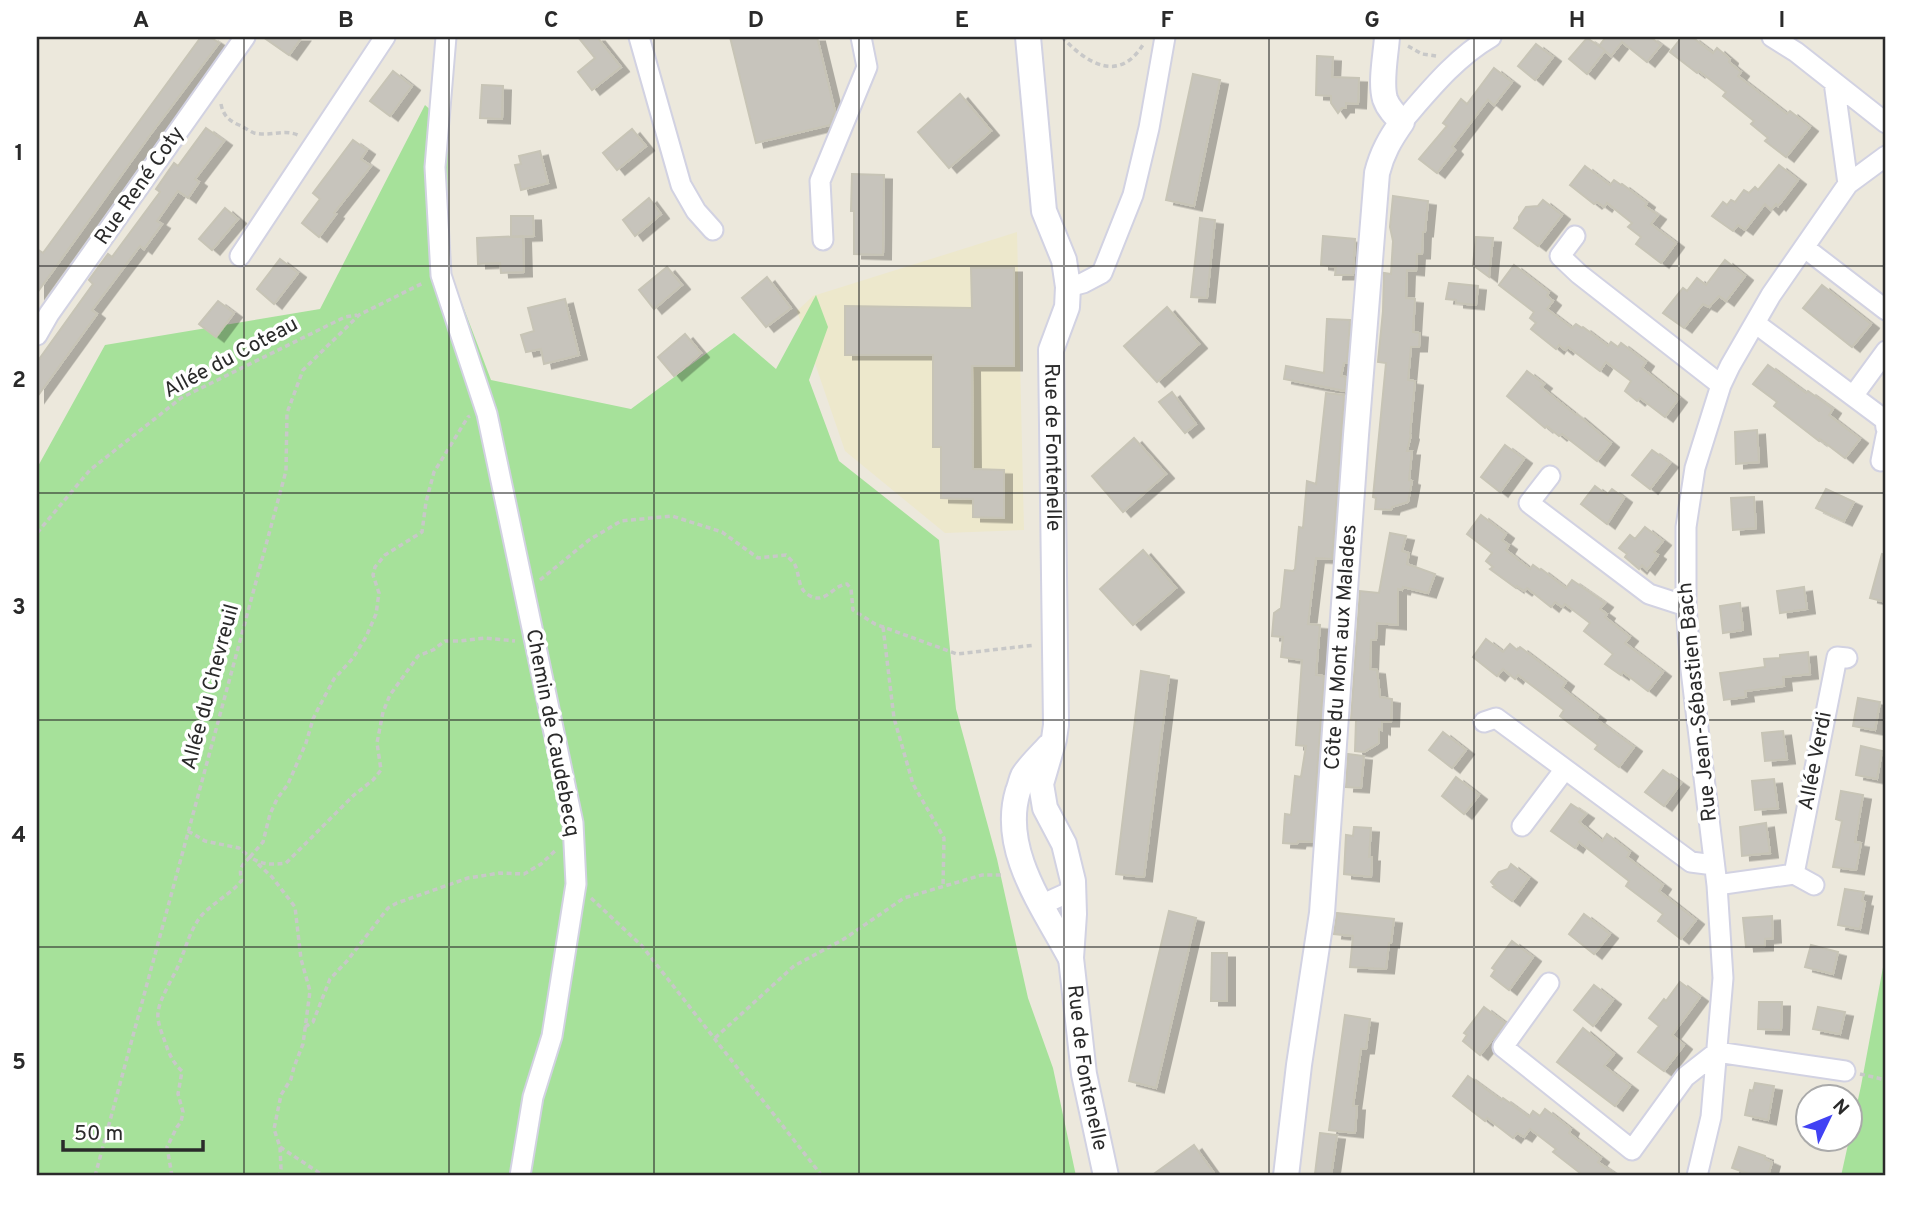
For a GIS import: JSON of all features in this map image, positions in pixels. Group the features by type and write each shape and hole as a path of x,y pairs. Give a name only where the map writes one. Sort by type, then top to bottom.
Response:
{"street":[{"name":"Rue René Coty","path":"37,335 49,314 245,37"},
{"path":"240,256 385,37"},
{"name":"Chemin de Caudebecq","path":"446,37 435,167 441,275 487,414 573,823 576,884 552,1036 533,1097 520,1176"},
{"path":"639,37 681,185 696,211 713,230"},
{"path":"823,240 820,181 867,67 861,37"},
{"name":"Rue de Fontenelle","path":"1028,37 1044,211 1064,260 1068,287 1067,307 1051,350 1056,701 1054,739 1041,784 1045,808 1064,844 1073,881 1074,914 1070,958 1084,1074 1106,1176"},
{"path":"1068,287 1102,273 1133,195 1149,128 1165,37"},
{"path":"1396,41 1384,86 1385,99 1402,122 1462,56 1491,37"},
{"path":"1772,37 1796,52 1886,123"},
{"path":"1834,82 1848,184"},
{"name":"Côte du Mont aux Malades","path":"1286,1176 1299,1065 1322,913 1377,173 1382,155 1402,122"},
{"name":"Rue Jean-Sébastien Bach","path":"1698,1176 1711,1117 1723,978 1717,885 1686,606 1686,527 1695,468 1721,385 1771,295 1848,184 1886,156"},
{"path":"1575,236 1560,257 1721,385"},
{"path":"1805,248 1886,310"},
{"path":"1755,323 1885,420 1886,428"},
{"path":"1853,396 1886,351"},
{"path":"1881,461 1886,436"},
{"path":"1550,476 1529,503 1648,594 1686,606"},
{"name":"Allée Verdi","path":"1794,874 1837,657 1847,658"},
{"path":"1484,722 1496,718 1691,862 1714,865"},
{"name":"Rue de Fontenelle","path":"1054,739 1023,776 1015,801 1014,828 1026,875 1070,958"},
{"path":"1522,826 1565,769"},
{"path":"1717,885 1794,874 1814,885"},
{"path":"1041,905 1073,890"},
{"path":"1549,983 1503,1047 1632,1150 1685,1077 1717,1052 1845,1071"}],"path":[{"path":"1062,37 1084,58 1110,67 1131,60 1148,37"},
{"path":"1396,41 1422,54 1462,56"},
{"path":"232,122 259,134 292,131"},
{"name":"Allée du Chevreuil","path":"95,1176 286,471 287,412 303,370 359,314 441,275"},
{"name":"Allée du Coteau","path":"37,533 90,470 181,398 345,317 359,314"},
{"path":"172,1176 167,1147 181,1122 183,1112 177,1094 182,1071 175,1065 167,1048 158,1012 183,956 184,946 203,914 242,880 242,865 263,842 270,814 288,784 319,706 334,679 353,658 376,614 379,593 373,575 375,568 385,555 422,532 434,472 468,417 487,414"},
{"path":"537,584 589,540 621,521 672,516 722,532 758,558 786,555 794,562 799,583 805,593 816,598 828,595 839,585 847,584 851,589 853,610 875,624 957,654 1055,643"},
{"path":"883,626 894,718 913,784 944,838 943,887"},
{"path":"250,857 268,865 286,863 373,780 381,770 377,743 383,712 390,695 418,656 445,641 485,638 535,641"},
{"path":"188,831 205,841 240,848 272,877 295,907 301,959 310,991 303,1044 291,1079 281,1095 274,1129 280,1147 279,1176"},
{"path":"305,1027 313,1022 330,979 388,908 461,880 500,873 524,874 541,864 573,833"},
{"path":"714,1038 794,966 844,939 904,898 982,875 1026,875"},
{"path":"576,884 642,946 822,1176"},
{"path":"1845,1071 1886,1080"},
{"path":"280,1147 324,1176"}],"shaded area":[{"path":"1017,232 1024,530 945,533 845,451 797,311 813,296"}],"green space":[{"path":"425,105 448,126 447,264 491,380 631,409 734,333 776,369 816,295 828,327 809,380 839,461 939,540 956,709 997,859 1028,998 1053,1068 1076,1176 37,1176 37,468 105,345 320,309"},
{"path":"1886,951 1886,1176 1841,1176 1846,1154 1864,1154 1864,1084 1861,1084"}],"building":[{"path":"201,37 210,37 219,43 37,293 37,249 43,253"},
{"path":"263,37 302,37 289,55"},
{"path":"578,37 597,37 621,67 592,90 578,72 595,58"},
{"path":"730,37 817,37 835,111 830,125 756,143"},
{"path":"1606,37 1650,37 1661,45 1647,62 1622,42 1611,56 1605,51 1587,74 1569,59 1587,38 1599,46"},
{"path":"1682,37 1692,37 1713,53 1717,48 1741,72 1738,76 1787,114 1790,111 1810,127 1786,157 1765,141 1768,138 1751,124 1754,121 1723,96 1726,92 1670,52"},
{"path":"1536,44 1553,57 1535,80 1518,66"},
{"path":"1317,56 1333,57 1332,77 1359,78 1358,104 1346,103 1346,108 1342,108 1338,113 1331,103 1331,96 1316,95"},
{"path":"1494,68 1512,82 1494,105 1488,100 1452,147 1455,150 1437,173 1419,159 1447,126 1443,123 1461,99 1467,104"},
{"path":"393,71 412,86 390,116 370,101"},
{"path":"1193,74 1220,80 1194,206 1166,200"},
{"path":"482,85 503,86 502,119 480,118"},
{"path":"960,94 991,131 949,168 918,132"},
{"path":"206,128 224,141 195,179 199,182 188,198 178,191 157,221 162,224 144,249 140,246 92,310 97,314 37,397 37,362 93,284 89,280 108,254 112,257 160,192 156,189 174,163 178,166"},
{"path":"632,129 646,146 617,170 603,153"},
{"path":"353,140 367,150 361,159 371,166 319,237 302,223 320,199 313,193"},
{"path":"540,151 548,183 521,190 515,165 521,164 519,156"},
{"path":"1779,165 1798,180 1778,206 1776,204 1771,210 1765,204 1745,230 1738,225 1733,231 1712,216 1723,202 1727,205 1731,200 1735,202 1744,190 1749,193 1755,187 1758,190"},
{"path":"1585,166 1610,185 1614,180 1622,184 1658,215 1651,224 1676,243 1661,263 1636,244 1641,237 1628,227 1632,223 1607,203 1604,207 1597,202 1594,204 1570,185"},
{"path":"852,174 884,175 883,255 854,254"},
{"path":"1393,196 1428,201 1422,254 1417,254 1416,271 1407,270 1406,298 1415,299 1413,332 1420,333 1419,347 1411,347 1408,380 1415,381 1411,435 1407,451 1412,451 1409,480 1412,481 1408,502 1392,507 1391,510 1375,509 1376,498 1373,497 1386,363 1378,362 1384,273 1391,274 1393,241 1390,227"},
{"path":"649,198 661,214 635,236 623,220"},
{"path":"1543,200 1562,215 1538,246 1514,228 1526,207 1538,206"},
{"path":"225,208 238,219 212,250 199,239"},
{"path":"511,216 533,216 534,236 511,237"},
{"path":"1200,218 1215,220 1207,298 1191,297"},
{"path":"523,236 524,272 501,273 500,263 478,264 477,238"},
{"path":"1323,236 1355,239 1353,275 1335,275 1336,267 1321,265"},
{"path":"1476,237 1493,238 1489,277 1473,265"},
{"path":"280,259 298,273 274,304 257,289"},
{"path":"1725,260 1745,276 1726,301 1719,296 1709,307 1703,304 1684,328 1663,313 1683,288 1687,291 1697,278 1706,285"},
{"path":"1514,265 1549,292 1547,296 1553,301 1547,309 1572,328 1576,324 1583,327 1608,346 1611,342 1618,347 1621,343 1646,362 1642,368 1679,398 1665,417 1640,398 1637,401 1625,391 1631,381 1606,362 1600,371 1568,347 1565,350 1559,345 1556,349 1531,329 1536,323 1530,318 1534,312 1499,285"},
{"path":"667,267 682,285 654,309 639,290"},
{"path":"971,268 1014,268 1014,366 972,366 973,469 1004,470 1004,518 973,517 973,499 941,498 941,447 933,447 933,355 845,355 845,306 972,308"},
{"path":"767,277 791,308 766,327 742,298"},
{"path":"1449,283 1478,286 1476,305 1446,299"},
{"path":"1822,285 1871,324 1852,347 1803,308"},
{"path":"565,299 579,355 544,364 541,349 526,352 521,335 534,331 528,308"},
{"path":"218,301 234,313 216,337 199,324"},
{"path":"1167,307 1199,344 1157,382 1124,346"},
{"path":"1327,319 1350,320 1347,363 1344,363 1341,376 1346,377 1345,391 1284,379 1286,366 1324,373"},
{"path":"685,334 701,353 674,376 658,357"},
{"path":"1768,365 1833,409 1829,415 1860,439 1845,458 1774,406 1777,402 1753,384"},
{"path":"1527,371 1544,384 1541,387 1611,443 1597,461 1562,434 1559,436 1547,426 1545,428 1507,396"},
{"path":"1172,392 1196,424 1185,433 1159,402"},
{"path":"1326,393 1344,395 1332,559 1316,558 1308,624 1320,625 1316,675 1324,676 1312,842 1283,843 1285,814 1291,815 1295,776 1301,777 1306,746 1296,745 1302,660 1281,657 1283,637 1272,636 1274,613 1281,608 1285,570 1295,569 1299,527 1303,528 1307,481 1316,484"},
{"path":"1757,430 1759,462 1736,464 1735,432"},
{"path":"1134,438 1166,474 1123,512 1092,476"},
{"path":"1505,445 1524,459 1500,492 1481,477"},
{"path":"1652,450 1670,463 1650,489 1632,475"},
{"path":"1595,486 1607,495 1612,489 1624,498 1607,524 1581,504"},
{"path":"1826,489 1854,502 1844,521 1816,508"},
{"path":"1754,497 1756,528 1733,530 1731,498"},
{"path":"1481,515 1506,534 1502,540 1509,545 1506,550 1530,569 1533,565 1541,569 1566,588 1572,580 1605,603 1600,609 1607,614 1605,617 1630,637 1625,643 1663,672 1648,691 1623,672 1621,675 1605,664 1613,654 1584,631 1590,623 1565,604 1562,607 1555,602 1551,607 1527,588 1524,591 1517,586 1516,588 1490,569 1493,567 1486,561 1492,553 1467,534"},
{"path":"1645,527 1663,541 1654,552 1658,555 1647,570 1642,565 1639,569 1619,548 1630,535 1635,539"},
{"path":"1390,533 1406,536 1402,551 1409,553 1407,564 1435,574 1428,593 1403,587 1402,590 1398,589 1398,625 1377,623 1376,640 1371,640 1370,669 1377,670 1380,697 1392,699 1391,722 1382,722 1379,743 1364,752 1355,751 1356,720 1351,720 1360,591 1379,593"},
{"path":"1143,550 1176,588 1133,625 1100,589"},
{"path":"1882,554 1886,555 1886,602 1870,598"},
{"path":"1804,587 1807,609 1780,613 1777,591"},
{"path":"1740,603 1743,630 1723,633 1720,606"},
{"path":"1486,639 1503,652 1510,644 1517,650 1520,647 1566,682 1562,688 1598,716 1596,719 1634,747 1619,767 1595,749 1598,745 1560,716 1564,710 1518,675 1515,679 1503,669 1497,676 1473,657"},
{"path":"1808,652 1810,674 1783,677 1784,686 1745,691 1746,697 1724,700 1720,673 1765,667 1764,659"},
{"path":"1141,671 1169,676 1144,877 1116,874"},
{"path":"1858,698 1880,702 1875,730 1853,726"},
{"path":"1783,731 1787,759 1765,761 1762,733"},
{"path":"1443,732 1466,750 1452,768 1429,750"},
{"path":"1861,746 1882,751 1877,779 1856,775"},
{"path":"1348,754 1364,756 1361,788 1346,787"},
{"path":"1663,770 1681,783 1664,806 1645,792"},
{"path":"1456,777 1479,795 1464,814 1442,796"},
{"path":"1774,779 1778,808 1755,810 1752,781"},
{"path":"1841,791 1863,795 1855,842 1861,843 1856,870 1833,867 1842,821 1836,819"},
{"path":"1571,804 1586,814 1579,822 1602,841 1607,834 1630,852 1627,857 1663,885 1659,891 1696,920 1681,939 1658,921 1663,914 1626,886 1629,881 1579,842 1575,848 1551,831"},
{"path":"1766,823 1770,853 1742,856 1740,827"},
{"path":"1354,827 1371,828 1371,877 1344,874 1346,835 1353,836"},
{"path":"1511,864 1529,878 1512,901 1493,887 1495,886 1491,882"},
{"path":"1845,889 1864,892 1860,929 1838,925"},
{"path":"1169,911 1196,918 1156,1088 1129,1081"},
{"path":"1337,913 1394,919 1386,969 1350,967 1353,936 1334,934"},
{"path":"1584,914 1610,934 1594,954 1569,934"},
{"path":"1772,916 1773,938 1765,939 1765,946 1746,947 1743,918"},
{"path":"1512,941 1533,957 1509,990 1491,976 1495,970 1492,968"},
{"path":"1811,945 1838,952 1833,974 1805,967"},
{"path":"1212,953 1227,953 1227,1001 1211,1001"},
{"path":"1680,982 1700,997 1672,1035 1684,1045 1664,1071 1638,1052 1659,1026 1649,1018"},
{"path":"1594,985 1613,1000 1593,1026 1574,1010"},
{"path":"1759,1002 1782,1002 1781,1030 1758,1029"},
{"path":"1484,1007 1505,1023 1480,1055 1463,1041 1467,1035 1464,1033"},
{"path":"1818,1007 1845,1012 1840,1034 1813,1029"},
{"path":"1345,1015 1370,1019 1366,1049 1361,1049 1353,1106 1357,1106 1355,1133 1329,1130"},
{"path":"1583,1028 1614,1054 1604,1066 1630,1086 1615,1106 1557,1062"},
{"path":"1468,1076 1529,1117 1533,1111 1540,1116 1545,1109 1571,1129 1569,1133 1601,1158 1598,1162 1618,1176 1584,1176 1553,1152 1556,1149 1530,1129 1524,1137 1517,1133 1513,1138 1487,1118 1485,1121 1453,1096"},
{"path":"1755,1083 1774,1086 1768,1120 1745,1115 1750,1090 1753,1091"},
{"path":"1320,1133 1337,1135 1331,1176 1315,1174"},
{"path":"1194,1145 1216,1176 1151,1176"},
{"path":"1739,1147 1765,1156 1765,1159 1772,1162 1768,1176 1755,1176 1732,1168"}]}
